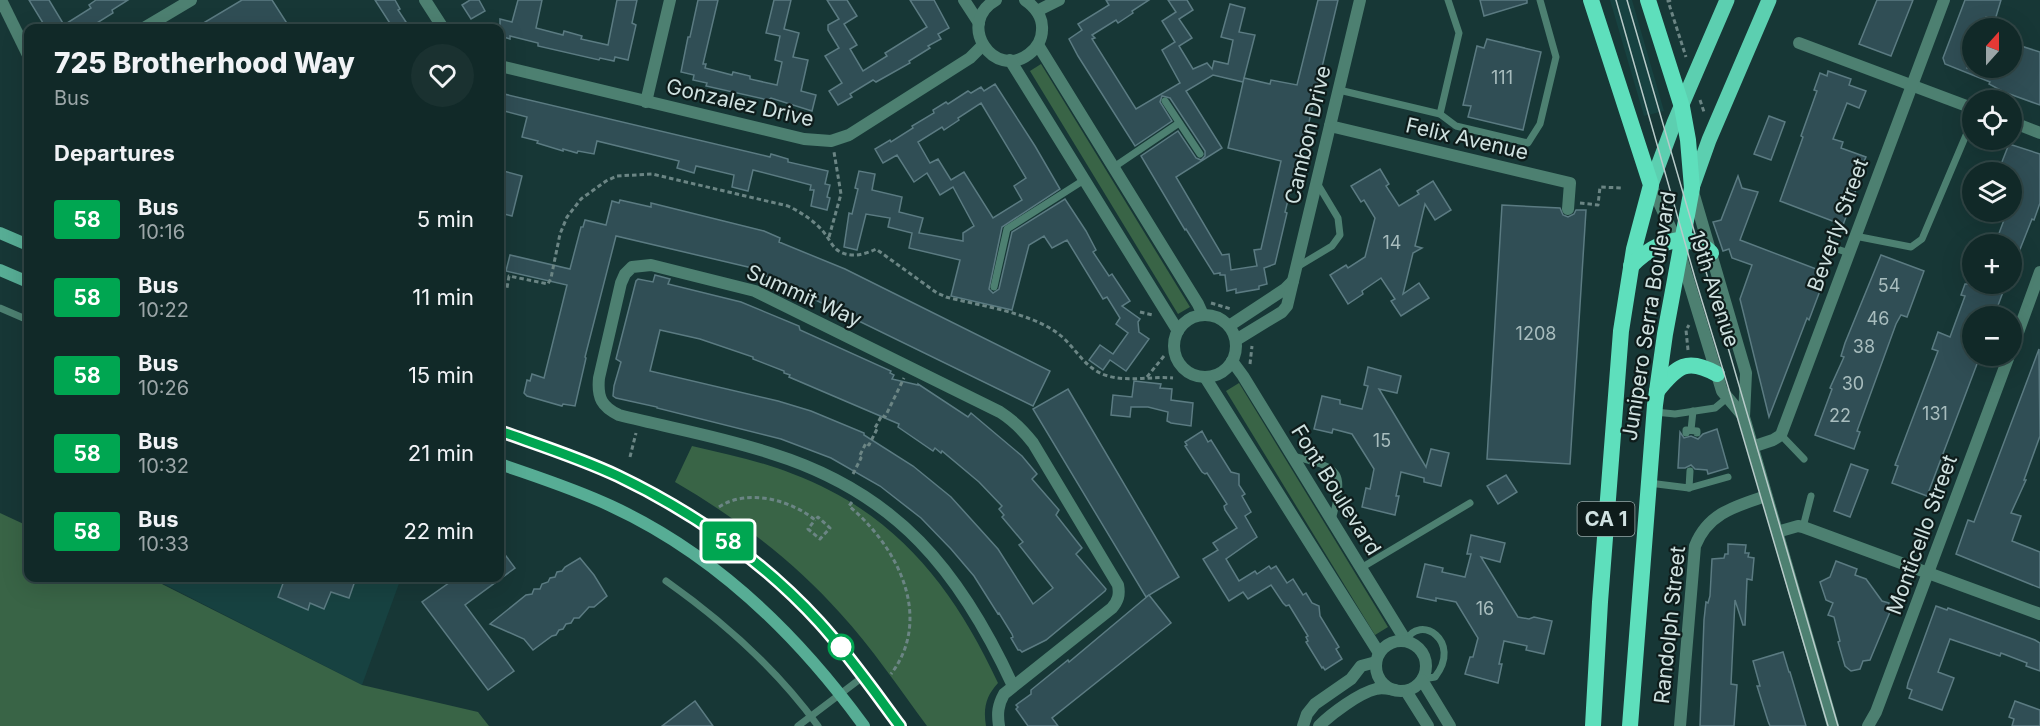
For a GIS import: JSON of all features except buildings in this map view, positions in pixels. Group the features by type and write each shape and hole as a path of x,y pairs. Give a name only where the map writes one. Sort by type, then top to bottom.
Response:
{"highway":[{"name":"19th Avenue","path":"1591,0 1651,185"},
{"name":"19th Avenue","path":"1648,0 1682,107 1688,140 1692,188"},
{"name":"Junipero Serra Boulevard","path":"1593,726 1599,602 1621,332 1631,266 1651,185"},
{"name":"Junipero Serra Boulevard","path":"1630,726 1657,392 1679,245 1692,188"},
{"path":"1631,266 1654,246 1702,245 1711,253"},
{"path":"1657,392 1672,373 1685,366 1700,365 1717,374"}],"main road":[{"name":"Junipero Serra Boulevard","path":"1651,185 1727,0"},
{"name":"Junipero Serra Boulevard","path":"1692,188 1709,140 1769,0"},
{"path":"0,233 24,243"},
{"path":"0,270 24,280"},
{"path":"504,432 615,475 661,498 704,524 758,564 795,597 829,633 900,726"},
{"path":"504,466 611,506 696,555 776,621 818,667 864,726"}],"street":[{"path":"1,0 24,47"},
{"path":"151,24 191,0"},
{"path":"425,0 440,24"},
{"path":"646,102 670,0"},
{"path":"964,0 979,23"},
{"path":"996,0 984,11 978,31 983,45 995,56 1010,60 1023,58 1038,45 1042,32 1037,11 1024,0"},
{"path":"1037,11 1059,0"},
{"name":"Cambon Drive","path":"1236,340 1282,312 1287,306 1360,0"},
{"name":"Beverly Street","path":"1781,435 1944,0"},
{"path":"1799,43 1962,104"},
{"name":"Gonzalez Drive","path":"504,67 804,139 831,141 849,135 970,58 983,45"},
{"path":"1038,45 1203,315"},
{"path":"1010,60 1178,331"},
{"name":"Felix Avenue","path":"1330,126 1570,183 1574,206"},
{"path":"2022,126 2040,133"},
{"name":"19th Avenue","path":"1651,185 1679,245 1722,391 1744,417"},
{"name":"19th Avenue","path":"1692,188 1746,373 1744,417 1833,726"},
{"name":"Summit Way","path":"999,726 997,714 1004,694 1112,609 1120,594 1118,585 1024,431 1000,412 755,291 651,265 632,267 625,274 621,283 597,391 600,402 608,410 640,420 772,453 799,463 852,489 900,523 942,566 976,612 1013,686"},
{"path":"2022,322 2040,272"},
{"path":"1229,326 1276,295 1294,280"},
{"path":"1203,315 1217,317 1229,326 1236,340 1235,354 1232,361 1218,374 1205,377 1190,372 1179,362 1174,346 1178,331 1188,320 1203,315"},
{"name":"Font Boulevard","path":"1232,361 1244,376 1406,641"},
{"name":"Monticello Street","path":"1870,725 2005,366"},
{"path":"1205,377 1377,658 1376,669 1383,683 1400,691 1428,726"},
{"path":"1752,447 1781,435"},
{"name":"Randolph Street","path":"1680,726 1695,546 1706,527 1721,513 1766,496"},
{"path":"1777,532 1798,526 1803,527 2040,614"},
{"path":"1303,726 1307,714 1315,704 1352,679 1361,666 1377,658 1390,643 1406,641 1420,649 1425,656 1426,673 1413,688 1400,691 1384,688 1367,693 1332,714 1319,726"},
{"path":"1422,680 1450,726"}],"lane":[{"path":"1440,114 1459,33 1448,0"},
{"path":"1339,90 1440,114 1456,126 1528,143 1540,124 1556,57 1540,0"},
{"path":"1165,101 1200,154"},
{"path":"1114,167 1179,123"},
{"path":"1855,236 1911,247 1922,239 1962,145"},
{"path":"994,287 1007,229 1084,180"},
{"path":"1297,267 1332,246 1340,234 1338,218 1317,183"},
{"path":"1834,248 1849,253"},
{"path":"0,308 24,318"},
{"path":"1655,412 1675,414 1715,408 1727,398"},
{"path":"1691,432 1693,411"},
{"path":"1781,435 1804,459"},
{"path":"1292,456 1326,465 1336,473 1340,488 1332,520"},
{"path":"1689,470 1689,488"},
{"path":"1648,483 1689,488 1728,477"},
{"path":"1803,527 1811,496"},
{"path":"1361,568 1470,503"},
{"path":"666,580 708,611 748,646 781,679 818,726"},
{"path":"1406,641 1409,635 1424,630 1441,640 1445,649 1441,669 1435,677 1422,680"},
{"path":"798,726 864,676"}],"path":[{"path":"1671,0 1668,1 1686,54"},
{"path":"1700,100 1705,116"},
{"path":"829,237 841,194 833,147"},
{"path":"504,289 507,288 509,276 548,284 560,234 567,217 581,199 616,176 652,174 788,206 804,214 829,237 837,249 855,256 865,255 876,249 946,297 1039,321 1069,342 1090,368 1107,376 1123,379 1173,378"},
{"path":"1574,206 1599,205 1600,187 1623,189"},
{"path":"1207,301 1232,310"},
{"path":"1688,356 1686,330 1689,325"},
{"path":"1251,368 1252,344"},
{"path":"1147,377 1164,356"},
{"path":"891,674 902,655 907,640 910,609 908,592 890,552 863,518 849,506 861,458 859,457 866,443 869,445 882,415 885,417 909,367"},
{"path":"630,457 640,420"},
{"path":"720,507 742,498 768,499 798,508 815,520"},
{"path":"818,517 830,528 820,539 808,529 815,520 818,517"}],"shaded area":[{"path":"1610,0 1632,0 1664,111 1644,116"},
{"path":"160,582 400,582 362,685"}],"green space":[{"path":"1041,64 1190,307 1178,314 1030,71"},
{"path":"1239,383 1388,627 1375,635 1226,391"},
{"path":"692,446 793,474 830,490 891,532 941,585 961,615 998,683 986,703 986,726 927,726 863,640 803,575 741,525 675,482"},
{"path":"0,513 24,524 24,582 158,582 362,685 478,712 489,726 0,726"}],"tram line":[{"path":"1616,0 1695,278 1828,726"},
{"path":"1627,0 1838,726"}],"bus line":[{"name":"58","path":"504,432 615,475 675,506 718,534 758,564 818,621 850,659 900,726"}]}
